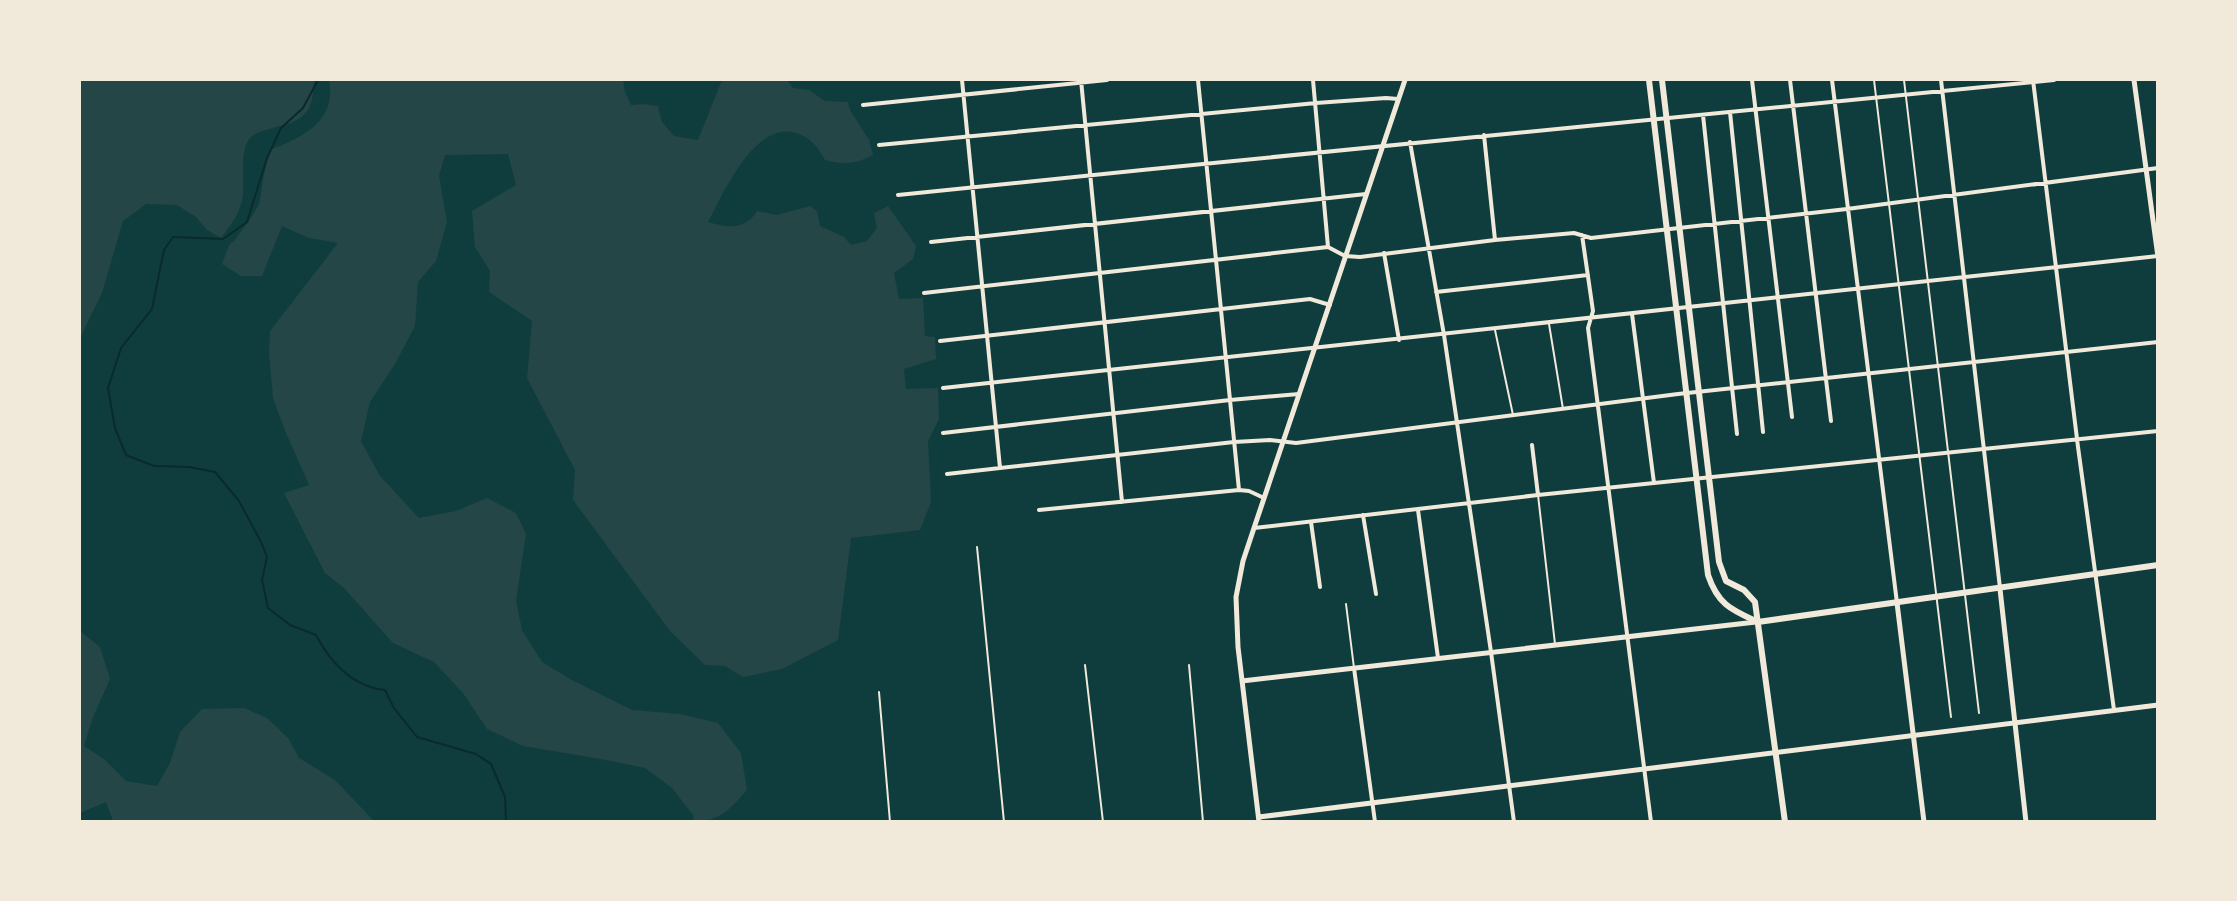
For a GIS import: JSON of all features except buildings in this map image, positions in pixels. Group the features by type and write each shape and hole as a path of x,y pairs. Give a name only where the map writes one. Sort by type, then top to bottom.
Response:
{"main road":[{"path":"1405,80 1243,561 1236,597 1238,647 1259,819 1372,802 2157,705"},
{"path":"1648,80 1668,229 1706,564 1711,585 1727,607 1758,622"},
{"path":"1662,80 1721,572 1726,581 1744,590 1755,602 1785,822"},
{"path":"2134,80 2157,257"},
{"path":"1242,681 1758,622 2157,566"},
{"path":"2000,589 2026,822"},
{"path":"1897,603 1924,822"}],"street":[{"path":"962,80 1000,468"},
{"path":"863,105 1107,80"},
{"path":"1198,80 1239,490"},
{"path":"1314,80 1328,247"},
{"path":"1752,80 1792,417"},
{"path":"1790,80 1831,421"},
{"path":"1832,80 1897,603"},
{"path":"1941,80 2000,589"},
{"path":"898,195 1384,144 2054,80"},
{"path":"1081,81 1122,502"},
{"path":"2033,81 2077,439 2114,710"},
{"path":"879,145 1316,103 1398,99"},
{"path":"1730,112 1763,432"},
{"path":"1703,115 1737,434"},
{"path":"1484,135 1495,240"},
{"path":"1410,142 1444,335 1514,822"},
{"path":"924,293 1328,247 1345,256 1384,254 1495,240 1582,234 1591,238 1847,209 2157,168"},
{"path":"931,242 1366,194"},
{"path":"1582,234 1593,311 1588,328 1651,822"},
{"path":"1384,254 1399,340"},
{"path":"943,388 1226,357 1314,350 2157,257"},
{"path":"1436,292 1588,275"},
{"path":"940,341 1310,299 1330,305"},
{"path":"1632,314 1654,483"},
{"path":"947,474 1234,442 1270,440 1296,443 1687,393 2157,342"},
{"path":"942,433 1299,394"},
{"path":"1254,528 1538,495 2157,431"},
{"path":"1532,445 1538,495"},
{"path":"1039,510 1239,490 1249,491 1264,499"},
{"path":"1418,510 1438,658"},
{"path":"1363,515 1376,594"},
{"path":"1311,522 1320,587"},
{"path":"1354,668 1375,822"}],"lane":[{"path":"1874,80 1951,717"},
{"path":"1904,80 1979,713"},
{"path":"1549,324 1563,409"},
{"path":"1495,330 1513,415"},
{"path":"1538,495 1555,645"},
{"path":"977,547 1004,822"},
{"path":"1346,604 1354,668"},
{"path":"1190,665 1203,822"},
{"path":"1086,666 1103,822"},
{"path":"879,692 890,822"},
{"path":"1251,817 1259,819"}],"shaded area":[{"path":"80,80 314,80 310,106 301,117 262,131 250,138 246,144 243,160 242,201 231,225 221,238 207,230 196,217 177,205 146,204 123,221 102,293 80,338"},
{"path":"329,80 623,80 631,105 658,106 662,122 674,136 698,140 722,80 787,80 793,88 809,90 825,101 848,102 850,110 869,140 873,155 855,162 838,163 825,160 813,143 796,133 781,132 767,137 742,162 708,222 736,226 747,222 757,211 777,215 810,206 817,211 820,226 844,237 851,245 867,241 877,228 874,213 888,206 916,246 913,259 894,273 899,299 923,298 925,336 935,337 936,359 904,369 906,389 938,388 939,419 928,441 931,502 920,530 851,538 838,640 782,669 743,677 725,666 705,665 670,631 573,500 575,470 527,378 532,321 489,292 490,271 475,247 472,211 516,185 508,154 445,155 439,176 447,222 436,261 418,282 415,326 395,364 370,402 361,441 380,476 419,518 456,511 487,498 516,513 526,534 516,601 522,630 542,662 570,679 632,710 680,714 718,723 741,753 747,790 724,813 711,819 694,821 693,815 672,788 645,768 523,746 487,729 463,693 434,662 393,643 344,588 325,573 284,493 309,485 273,398 269,351 270,331 338,243 309,238 282,226 262,276 241,276 222,264 229,245 245,227 259,205 265,168 272,149 296,139 316,125 328,106"},
{"path":"80,631 100,647 110,679 93,717 84,746 104,759 126,781 157,786 170,763 180,732 202,709 244,708 267,718 288,738 299,758 335,780 374,821 113,821 106,802 80,813"}],"waterway":[{"path":"318,80 303,108 281,128 267,158 247,222 223,239 173,237 164,250 152,309 121,348 108,388 115,428 126,455 154,466 189,467 215,472 239,501 267,557 262,580 268,608 290,625 316,635 328,655 344,672 363,684 385,690 394,708 417,737 476,754 491,764 505,797 506,822"}]}
